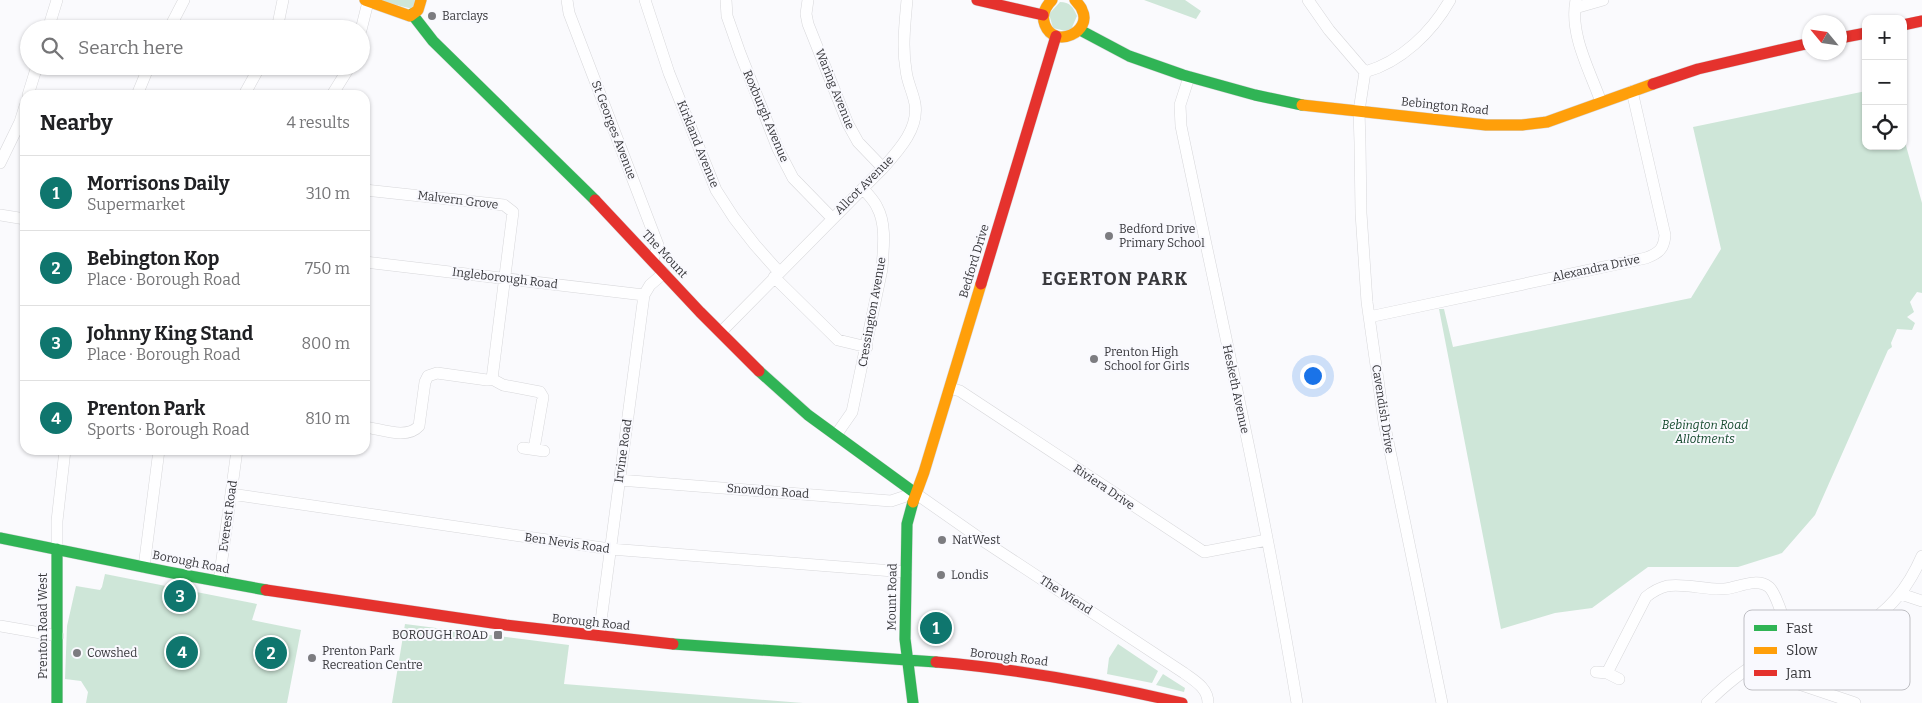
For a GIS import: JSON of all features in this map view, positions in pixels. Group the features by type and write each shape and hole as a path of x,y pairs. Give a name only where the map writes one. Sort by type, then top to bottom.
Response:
{"street":[{"path":"51,20 57,0"},
{"path":"174,20 184,0"},
{"path":"279,20 283,0"},
{"path":"363,20 367,1 410,16 421,5 421,0"},
{"name":"St Georges Avenue","path":"567,0 570,13 658,245 653,260"},
{"name":"Kirkland Avenue","path":"645,0 669,73 716,190 776,275 838,340 867,347"},
{"name":"Roxburgh Avenue","path":"726,0 727,16 778,148 793,178 832,218"},
{"name":"Waring Avenue","path":"808,0 806,14 808,24 848,124 858,142 883,168"},
{"name":"Allcot Avenue","path":"720,332 903,146 915,118 915,105 906,71 907,0"},
{"path":"977,0 1043,15"},
{"path":"1052,0 1045,8 1043,15 1045,27 1056,36 1068,38 1080,30 1084,22 1081,6 1075,0"},
{"path":"1308,0 1329,30 1365,72 1359,111"},
{"path":"1365,72 1397,58 1425,34 1440,17 1450,0"},
{"path":"1601,102 1578,41 1575,20 1576,4 1603,0"},
{"name":"The Mount","path":"412,14 432,41 653,260 720,332 782,393 915,493"},
{"path":"1907,24 1922,21"},
{"name":"Bebington Road","path":"1080,30 1129,56 1189,77 1255,95 1299,104 1486,125 1522,125 1547,122 1632,90 1724,62 1802,45"},
{"path":"1847,37 1862,34"},
{"name":"Bedford Drive","path":"915,493 924,472 950,388 1056,36"},
{"path":"30,90 34,75"},
{"path":"140,90 146,75"},
{"path":"247,90 255,75"},
{"path":"335,90 344,75"},
{"name":"Hesketh Avenue","path":"1189,77 1180,105 1181,126 1267,540 1297,703"},
{"name":"Alexandra Drive","path":"1369,317 1646,258 1661,251 1665,235 1632,90"},
{"name":"Cavendish Drive","path":"1359,111 1361,212 1369,317 1384,422 1442,703"},
{"path":"0,163 20,122"},
{"name":"Cressington Avenue","path":"836,435 852,412 882,270 882,220 877,207 863,188"},
{"name":"Malvern Grove","path":"370,191 504,205 513,212 505,278"},
{"path":"0,215 20,218"},
{"name":"Ingleborough Road","path":"370,263 644,295"},
{"path":"644,295 650,285 664,273"},
{"path":"492,379 505,278"},
{"name":"Irvine Road","path":"599,636 644,295"},
{"path":"370,428 408,434 415,431 419,426 425,382 428,376 437,373 486,380 492,379 503,385 540,392 543,397 534,449"},
{"name":"Riviera Drive","path":"950,388 960,391 1204,552 1267,540"},
{"path":"57,549 64,455"},
{"path":"144,567 157,455"},
{"name":"Everest Road","path":"219,581 236,455"},
{"name":"Snowdon Road","path":"619,480 894,500 915,493"},
{"name":"Mount Road","path":"913,703 905,640 906,524 915,493"},
{"name":"The Wiend","path":"915,493 988,544 1184,673 1200,685 1208,695 1208,703"},
{"name":"Ben Nevis Road","path":"231,494 610,550 906,572"},
{"name":"Borough Road","path":"0,538 219,581 408,613 679,644 962,665 1058,677 1182,703"},
{"name":"Prenton Road West","path":"57,549 57,703"},
{"path":"1885,610 1892,605 1906,588 1922,556"},
{"path":"1619,679 1602,673 1646,597 1653,591 1667,586 1725,589 1755,583 1765,585 1771,589 1780,610"},
{"path":"1901,594 1922,601"},
{"path":"0,626 58,636"},
{"path":"1707,703 1724,686 1744,672"},
{"path":"1816,690 1855,703"}],"green space":[{"path":"376,0 417,0 413,9"},
{"path":"1144,0 1185,0 1201,11 1196,19"},
{"path":"1060,2 1071,6 1077,16 1070,32 1053,28 1049,14"},
{"name":"Bebington Road Allotments","path":"1862,92 1862,150 1907,149 1922,203 1922,293 1917,292 1910,302 1914,312 1907,317 1915,323 1912,330 1897,329 1891,343 1892,347 1888,350 1815,515 1782,553 1738,567 1648,567 1592,608 1555,613 1501,629 1439,309 1444,309 1453,347 1691,298 1721,249 1693,127"},
{"path":"105,574 257,604 252,620 301,630 287,703 86,703 88,692 81,681 65,679 67,626 76,586 100,590"},
{"path":"405,624 569,645 564,684 803,703 392,703"},
{"path":"1118,644 1158,671 1152,683 1107,674 1109,658"},
{"path":"1163,674 1185,688 1184,692 1156,685"}],"traffic: fast":[{"path":"412,14 433,41 595,200"},
{"path":"1080,30 1129,56 1183,75 1255,95 1302,105"},
{"path":"759,371 808,415 915,493"},
{"path":"913,502 907,524 905,639 913,703"},
{"path":"0,538 266,590"},
{"path":"57,549 57,703"},
{"path":"673,644 936,662"}],"traffic: slow":[{"path":"365,0 410,16 418,10 421,0"},
{"path":"1052,0 1044,11 1045,25 1050,32 1064,37 1078,31 1082,25 1084,18 1082,10 1075,0"},
{"path":"1302,105 1486,125 1522,125 1547,122 1653,84"},
{"path":"913,502 924,472 981,284"}],"traffic: jam":[{"path":"977,0 1043,15"},
{"path":"1907,24 1922,21"},
{"path":"1847,37 1862,34"},
{"path":"981,284 1056,36"},
{"path":"1653,84 1698,69 1802,45"},
{"path":"595,200 700,312 759,371"},
{"path":"266,590 506,625 673,644"},
{"path":"936,662 1060,678 1182,703"}],"place":[{"name":"Barclays","path":"432,16"},
{"name":"Bedford Drive Primary School","path":"1109,236"},
{"name":"Prenton High School for Girls","path":"1094,359"},
{"name":"NatWest","path":"942,540"},
{"name":"Londis","path":"941,575"},
{"name":"Johnny King Stand","path":"180,596"},
{"name":"Morrisons Daily","path":"936,628"},
{"name":"BOROUGH ROAD","path":"498,635"},
{"name":"Prenton Park","path":"182,652"},
{"name":"Cowshed","path":"77,653"},
{"name":"Bebington Kop","path":"271,653"},
{"name":"Prenton Park Recreation Centre","path":"312,658"}],"district":[{"name":"EGERTON PARK","path":"1115,279"}]}
